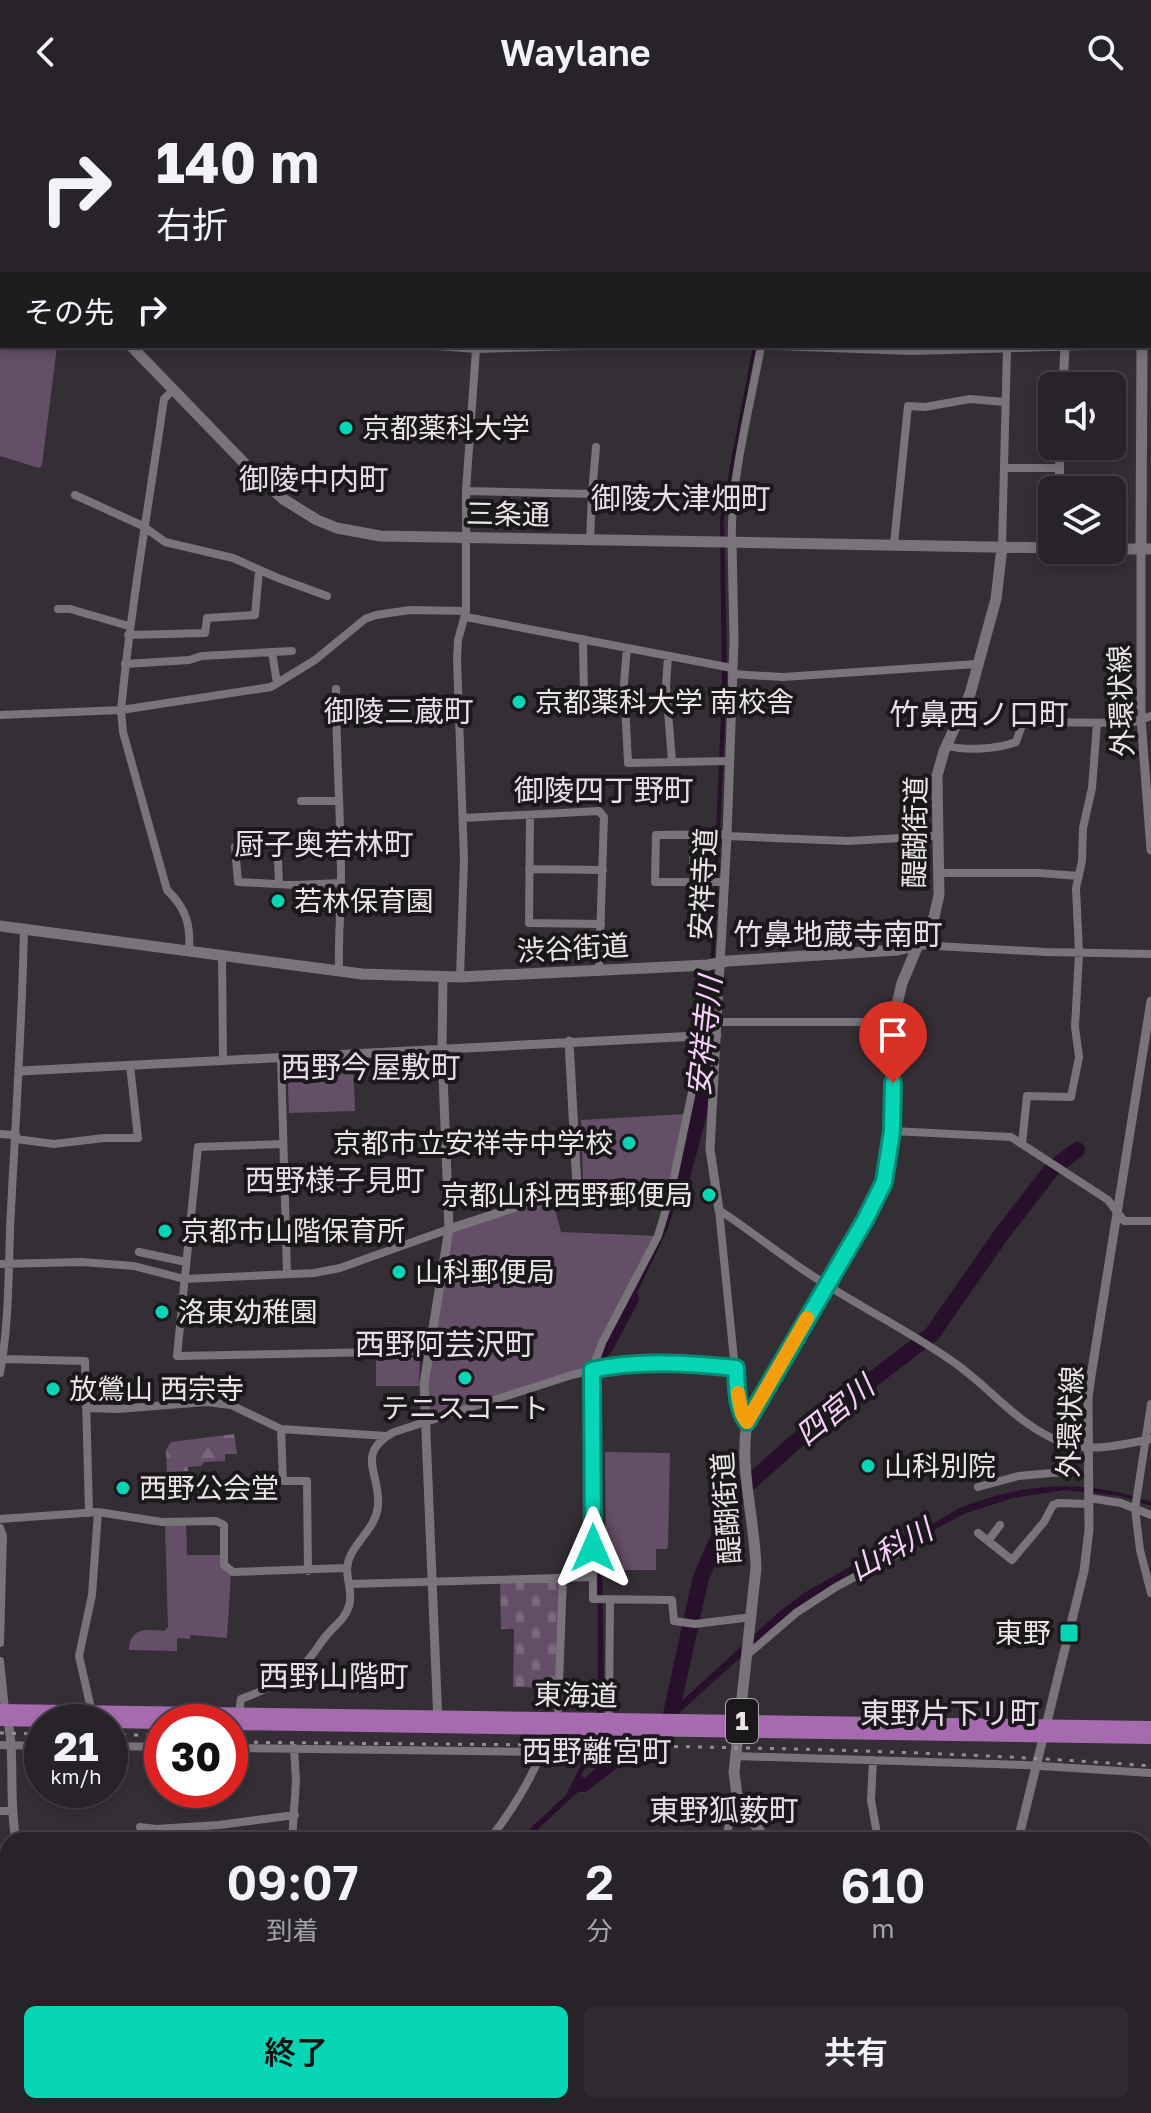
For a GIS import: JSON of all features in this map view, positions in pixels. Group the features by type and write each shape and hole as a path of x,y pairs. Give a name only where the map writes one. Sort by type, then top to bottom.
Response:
{"highway":[{"name":"東海道","path":"248,1714 438,1722"},
{"name":"東海道","path":"3,1715 24,1716"},
{"name":"東海道","path":"248,1724 438,1722 738,1726 1044,1731 1151,1738"},
{"name":"東海道","path":"1044,1731 1151,1727"}],"main road":[{"name":"三条通","path":"133,348 268,487 317,520 337,528 380,536 1038,548"},
{"path":"1142,348 1147,412 1146,549"},
{"name":"醍醐街道","path":"760,1832 737,1796 735,1756 752,1622 755,1556 746,1471 747,1422 884,1182 892,1131 896,1022 902,983 937,908 937,776 970,694 996,599 1002,547"},
{"name":"渋谷街道","path":"0,926 339,971 443,977 715,963 898,950 918,945"}],"street":[{"path":"463,348 511,348"},
{"name":"安祥寺道","path":"747,1422 738,1399 710,1149 718,1022 715,963 724,882 730,761 734,597 725,542 731,527 761,348"},
{"path":"820,348 911,351 1007,348 1002,547"},
{"path":"1064,372 1065,348"},
{"path":"460,977 464,818 457,659 458,640 466,614 466,491 476,349"},
{"path":"173,390 164,399 143,526 128,630 121,710 123,732 167,890 177,899 188,920 189,951"},
{"path":"894,544 908,406 925,407 970,399 1005,402"},
{"path":"590,540 596,447"},
{"path":"1059,460 1059,476"},
{"path":"1004,468 1059,468"},
{"path":"466,491 592,494"},
{"path":"75,495 143,526 165,542 233,558 327,596"},
{"name":"外環状線","path":"1146,549 1140,636 1151,850"},
{"path":"58,609 70,609 128,630 205,633 207,618 255,615 259,571"},
{"path":"0,715 121,710 257,690 277,683 315,660 353,628 376,615 410,610 466,614 721,666 732,671 783,677 977,664"},
{"path":"1140,636 1151,630"},
{"path":"583,639 584,699"},
{"path":"627,648 624,683 628,763 730,761"},
{"path":"125,664 292,651"},
{"path":"272,652 277,683"},
{"path":"668,656 666,686 672,761"},
{"path":"336,689 341,883 339,971"},
{"path":"948,746 1006,746 1016,742 1023,722 1131,723 1146,717"},
{"path":"1022,1144 1027,1096 1071,1097 1079,1057 1075,1027 1079,953 1076,888 1083,828 1092,788 1097,723"},
{"path":"301,801 338,801"},
{"path":"464,818 599,811 604,817 599,970"},
{"path":"530,815 529,923 601,924"},
{"path":"693,882 694,834"},
{"path":"724,882 655,882 656,835 712,834 848,841 936,836"},
{"path":"277,837 279,884"},
{"path":"235,847 238,882 341,883"},
{"path":"529,869 603,870"},
{"path":"938,873 1079,876"},
{"path":"0,1373 5,1264 21,1071 24,929"},
{"name":"渋谷街道","path":"918,945 1151,954"},
{"path":"222,955 223,1060"},
{"path":"438,1722 424,1384 449,1229 442,1049 443,977"},
{"name":"外環状線","path":"1020,1832 1084,1571 1089,1499 1091,1376 1151,1001"},
{"path":"718,1022 896,1022"},
{"path":"704,1035 670,1196 658,1236 602,1343 592,1370 593,1599 672,1600 674,1621 752,1622"},
{"path":"21,1071 717,1035"},
{"path":"5,1264 82,1262 134,1266 184,1279 340,1268 577,1187 569,1041"},
{"path":"281,1057 287,1274"},
{"path":"0,1134 54,1144 104,1138 138,1138 130,1065"},
{"path":"892,1131 1007,1136 1108,1200 1124,1221 1151,1221"},
{"path":"283,1144 198,1147 177,1356 429,1351"},
{"path":"719,1210 826,1285 909,1331 952,1361 1012,1414 1035,1429 1074,1446 1088,1448 1112,1447 1148,1439"},
{"path":"139,1252 186,1262"},
{"path":"3,1359 85,1361 94,1512 92,1595 79,1656 89,1704"},
{"path":"240,1704 241,1699 258,1693 305,1664 319,1644 344,1619 351,1598 346,1568 353,1550 376,1517 378,1492 371,1458 378,1442 386,1436 608,1366 691,1364 736,1368"},
{"path":"86,1408 118,1409 206,1402 231,1405 281,1429 386,1436"},
{"path":"1151,1404 1148,1439 1135,1507 1140,1550 1151,1593"},
{"path":"281,1429 283,1481 307,1481 308,1571"},
{"path":"978,1487 1018,1476 1064,1472 1074,1446"},
{"path":"978,1533 1012,1560 1044,1522 1053,1505 1058,1503 1089,1499 1121,1503 1151,1515"},
{"path":"0,1519 94,1512 162,1522 220,1522 224,1525 224,1565 230,1571 346,1568"},
{"path":"988,1541 1000,1525"},
{"path":"0,1528 3,1549 0,1643"},
{"path":"747,1652 796,1613 836,1587 901,1552"},
{"path":"558,1709 563,1577"},
{"path":"349,1584 593,1577"},
{"path":"609,1600 609,1713"},
{"path":"0,1661 3,1715 12,1745 15,1832"},
{"path":"0,1745 24,1745"},
{"path":"248,1748 543,1750 534,1771 494,1832"},
{"path":"293,1832 294,1748"},
{"path":"735,1756 1151,1773"},
{"path":"873,1760 871,1800 877,1832"},
{"path":"727,1832 737,1796"},
{"path":"0,1811 12,1811"},
{"path":"140,1827 156,1829 219,1825 295,1815"}],"green space":[{"path":"0,348 57,348 42,465 39,468 0,456"},
{"path":"353,1061 355,1111 289,1113 287,1063"},
{"path":"685,1114 665,1198 654,1206 583,1183 581,1120"},
{"path":"551,1195 561,1232 658,1236 592,1370 425,1423 424,1384 449,1229"},
{"path":"420,1357 419,1386 376,1386 376,1358"},
{"path":"234,1434 237,1454 225,1454 225,1461 204,1462 201,1466 188,1467 188,1471 167,1472 166,1450 171,1442"},
{"path":"605,1452 670,1453 668,1546 667,1549 656,1549 656,1570 606,1570"},
{"path":"165,1525 186,1525 187,1555 222,1555 231,1574 227,1638 190,1635 190,1639 177,1638 177,1651 129,1650 132,1637 136,1634 145,1630 164,1631 168,1627"},
{"path":"500,1580 560,1580 558,1688 513,1687 514,1629 501,1629"}],"water":[{"name":"山科川","path":"753,348 756,348 724,519 727,678 710,1050 668,1228 638,1291 617,1322 600,1362 604,1704 592,1754 581,1776 585,1778 615,1751 672,1710 804,1593 916,1529 990,1497 1036,1488 1059,1486 1105,1490 1151,1502 1151,1506 1121,1496 1064,1490 1013,1498 966,1513 836,1582 795,1608 625,1762 586,1792 578,1792 535,1832 527,1832 566,1795 586,1755 598,1703 597,1364 612,1327 666,1221 686,1150 701,1072 708,1024 722,692 720,519"}],"waterway":[{"name":"安祥寺川","path":"677,1193 702,1096 710,1036"},
{"name":"四宮川","path":"671,1714 701,1577 739,1492 826,1415 932,1334 1001,1235 1052,1169 1077,1150"},
{"name":"安祥寺川","path":"604,1349 631,1299"}],"tunnel":[{"path":"543,1749 552,1724"}],"railway":[{"path":"0,1733 24,1734"},
{"path":"128,1735 144,1735"},
{"path":"248,1742 806,1749 1151,1766"}],"slow traffic":[{"path":"738,1393 742,1414 747,1422 807,1318"}],"place":[{"name":"京都薬科大学","path":"346,428"},
{"name":"京都薬科大学 南校舎","path":"519,702"},
{"name":"若林保育園","path":"278,901"},
{"name":"京都市立安祥寺中学校","path":"629,1143"},
{"name":"京都山科西野郵便局","path":"709,1195"},
{"name":"京都市山階保育所","path":"165,1231"},
{"name":"山科郵便局","path":"399,1272"},
{"name":"洛東幼稚園","path":"162,1312"},
{"name":"テニスコート","path":"465,1378"},
{"name":"放鶯山 西宗寺","path":"53,1389"},
{"name":"山科別院","path":"868,1466"},
{"name":"西野公会堂","path":"123,1488"},
{"name":"東野","path":"1069,1633"}],"district":[{"name":"御陵中内町","path":"314,480"},
{"name":"御陵大津畑町","path":"681,499"},
{"name":"御陵三蔵町","path":"399,712"},
{"name":"竹鼻西ノ口町","path":"979,715"},
{"name":"御陵四丁野町","path":"604,791"},
{"name":"厨子奥若林町","path":"324,845"},
{"name":"竹鼻地蔵寺南町","path":"838,935"},
{"name":"西野今屋敷町","path":"371,1068"},
{"name":"西野様子見町","path":"335,1181"},
{"name":"西野阿芸沢町","path":"445,1345"},
{"name":"西野山階町","path":"334,1677"},
{"name":"東野片下リ町","path":"950,1714"},
{"name":"西野離宮町","path":"597,1752"},
{"name":"東野狐薮町","path":"724,1811"}],"route":[{"path":"593,1548 592,1370 624,1365 691,1364 736,1368 738,1399 747,1422 884,1182 892,1131 893,1083"}]}
